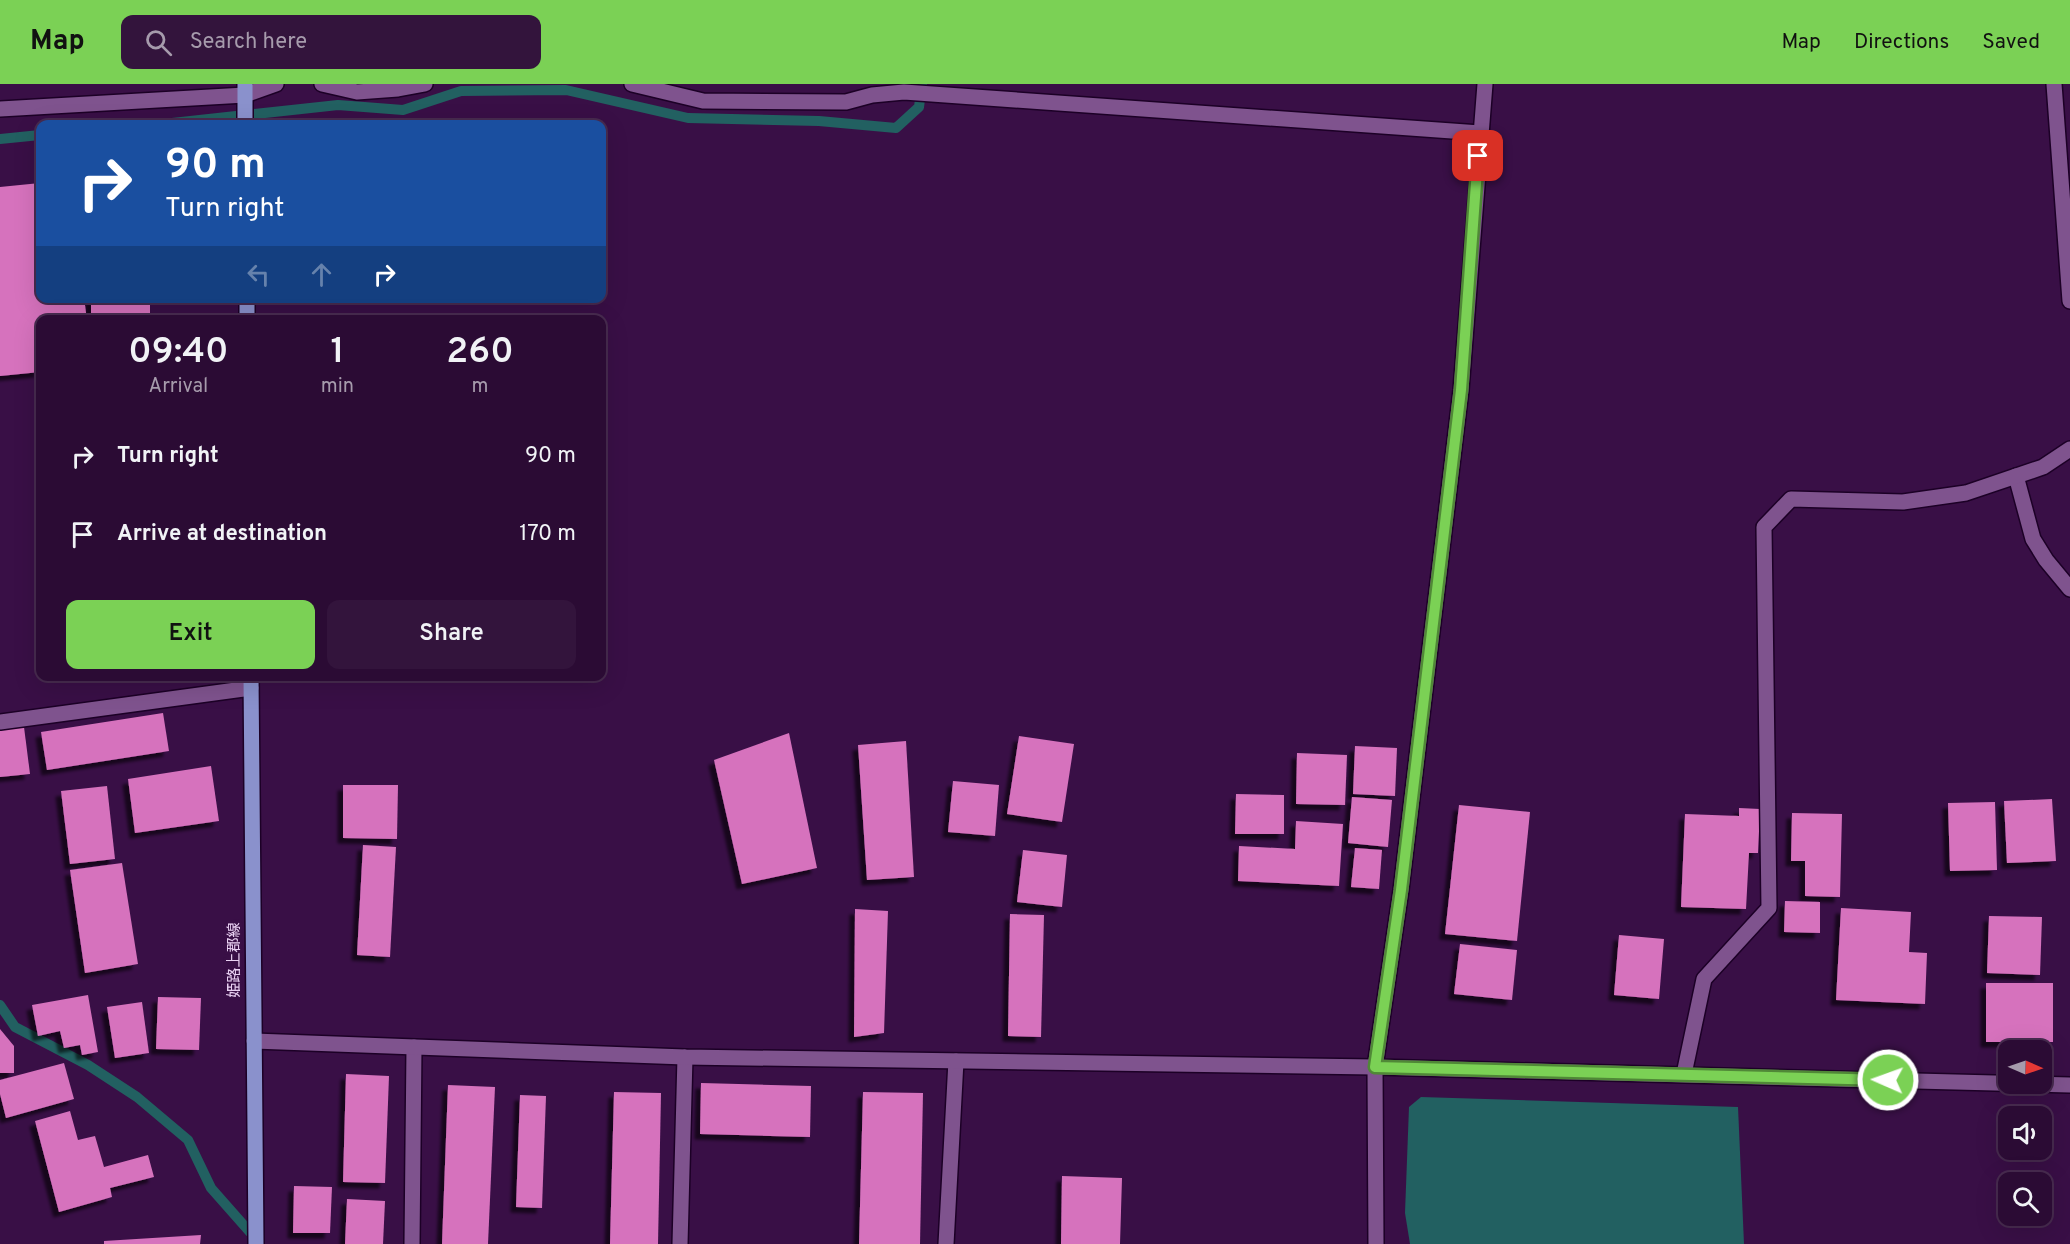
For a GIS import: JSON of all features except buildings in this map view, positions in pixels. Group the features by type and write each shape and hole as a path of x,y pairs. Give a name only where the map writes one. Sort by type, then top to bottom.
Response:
{"main road":[{"path":"245,90 245,120"},
{"name":"姫路上郡線","path":"251,682 256,1244"}],"street":[{"path":"0,108 245,90 276,84"},
{"path":"322,84 357,92 398,89 425,84"},
{"path":"632,84 703,101 846,102 904,88 1480,133"},
{"path":"1376,1244 1375,1067 1401,890 1461,390 1485,84"},
{"path":"2054,84 2070,301"},
{"path":"1684,1074 1704,979 1769,908 1764,527 1791,500 1903,502 1966,493 2043,467 2070,449"},
{"path":"2016,476 2033,539 2046,560 2070,589"},
{"path":"0,722 251,682"},
{"path":"254,1041 685,1057 1375,1067 2070,1085"},
{"path":"412,1244 414,1047"},
{"path":"680,1244 685,1057"},
{"path":"946,1244 956,1061"}],"shaded area":[{"path":"1421,1097 1738,1107 1744,1244 1410,1244 1405,1213 1409,1107"}],"waterway":[{"path":"200,120 338,105 403,110 461,91 566,90 688,118 819,121 896,128 919,107 922,84"},
{"path":"0,139 36,135"},
{"path":"0,1005 15,1027 88,1065 137,1097 188,1140 211,1188 256,1239"}],"route":[{"path":"1478,156 1461,390 1401,890 1375,1067 1888,1080"}]}
